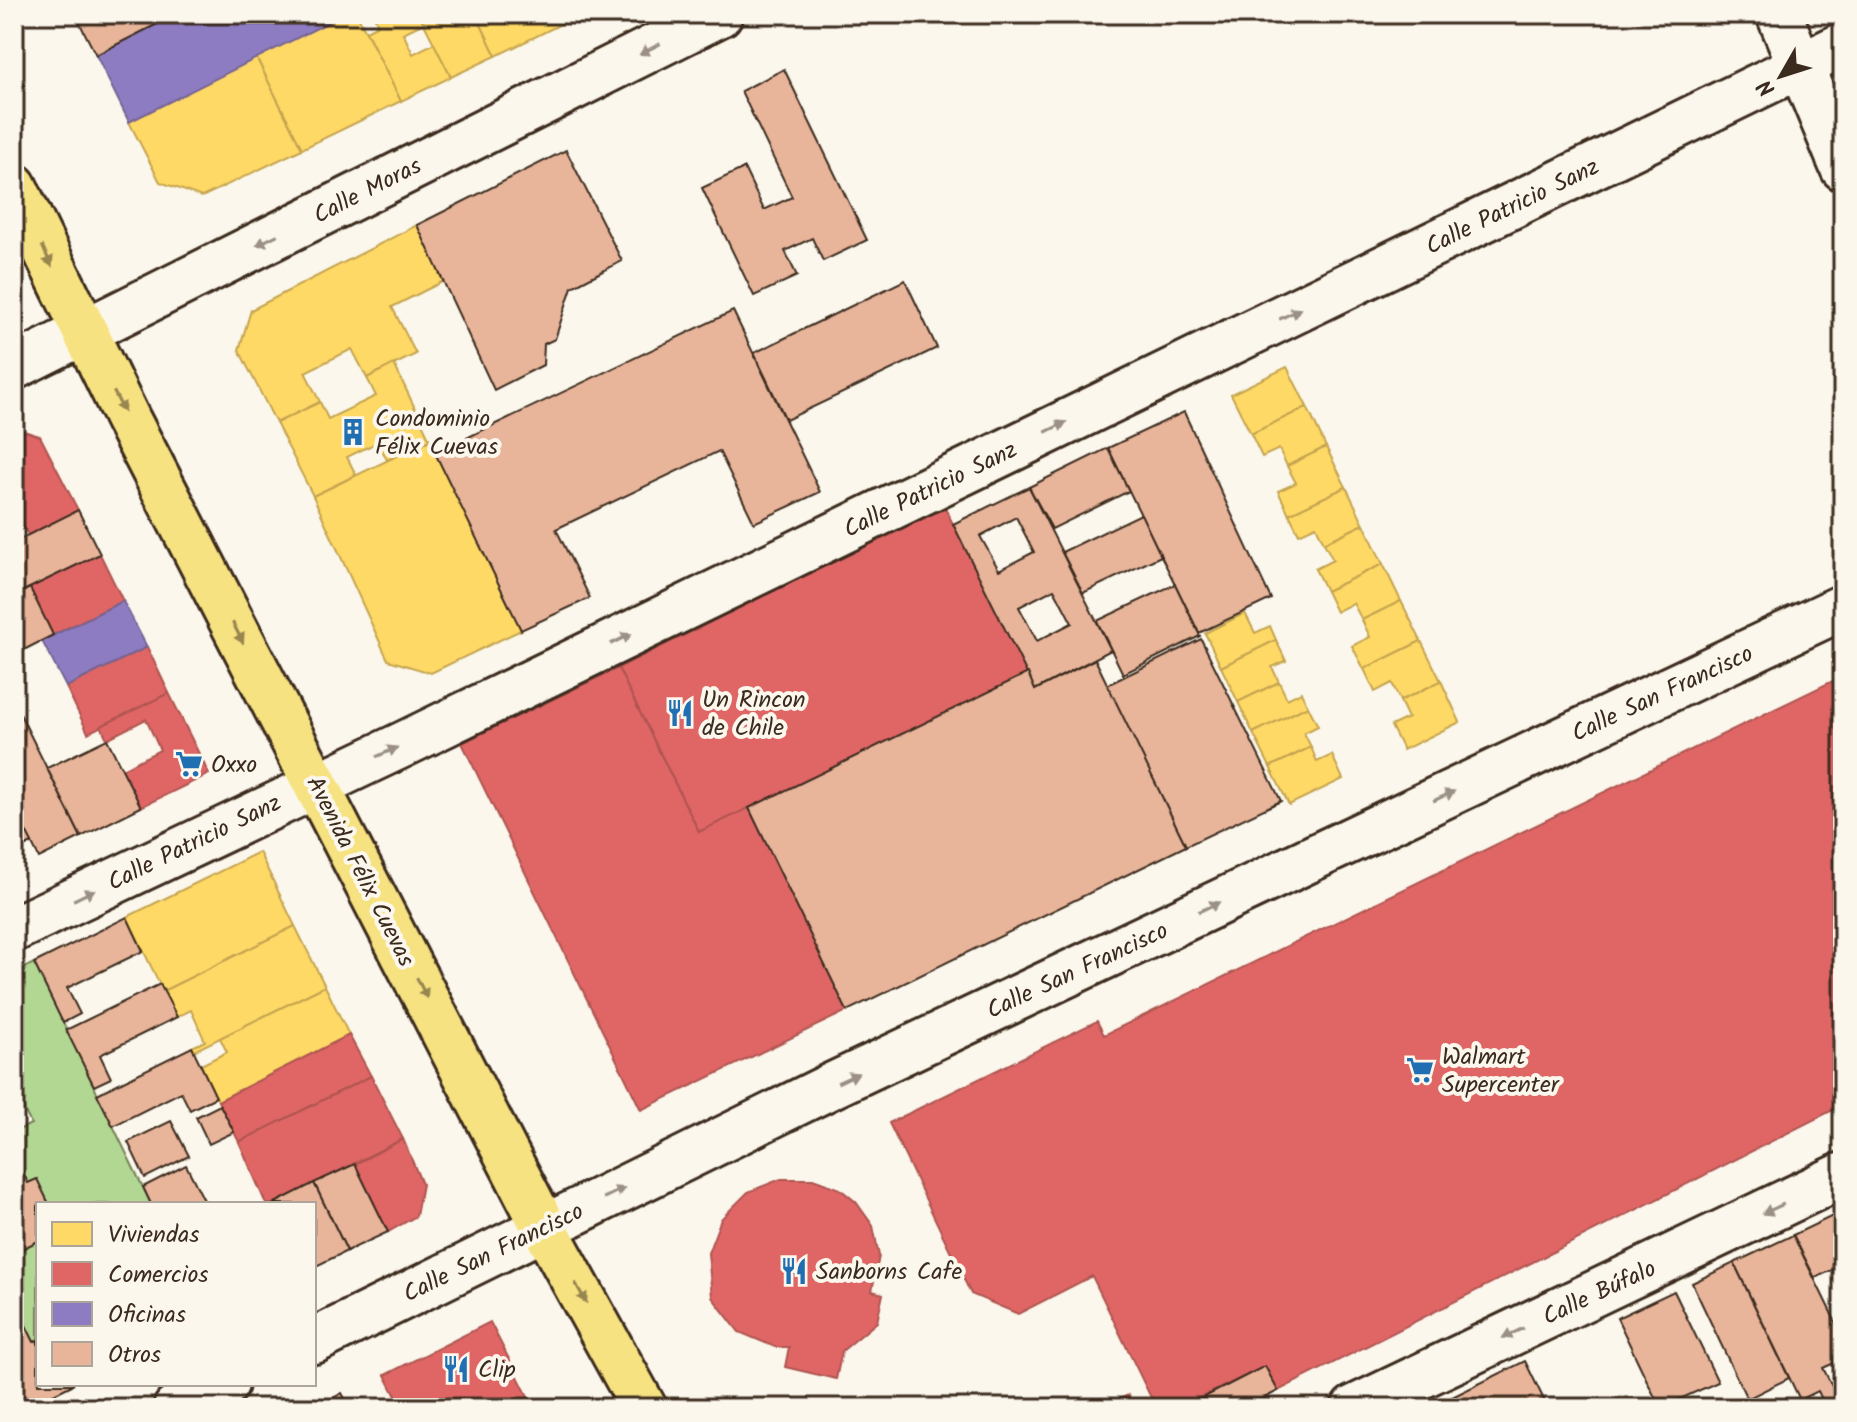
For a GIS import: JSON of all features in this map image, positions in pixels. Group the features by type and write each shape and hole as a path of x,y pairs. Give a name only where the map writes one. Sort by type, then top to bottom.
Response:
{"main road":[{"name":"Avenida Félix Cuevas","path":"14,186 83,332 544,1227 644,1408"}],"street":[{"path":"1779,14 1843,168"},
{"name":"Calle Moras","path":"14,367 706,17"},
{"name":"Calle Patricio Sanz","path":"14,929 402,745 1843,45"},
{"name":"Calle San Francisco","path":"316,1340 829,1087 1843,607"},
{"name":"Calle Búfalo","path":"1354,1408 1843,1175"},
{"path":"176,1408 222,1386"}],"green space":[{"path":"34,963 150,1202 48,1202 37,1179 28,1183 18,1163 14,1165 14,1132 31,1124 14,1089 14,973"},
{"path":"36,1242 34,1342 14,1301 14,1253"}],"building: Viviendas":[{"path":"345,14 357,14 401,101 302,149 256,57"},
{"path":"373,14 419,14 424,23 403,33 413,54 434,43 451,77 401,101 366,31 378,25"},
{"path":"419,14 476,14 496,56 451,77"},
{"path":"476,14 559,14 563,23 496,56"},
{"path":"256,57 302,149 202,197 160,182 129,122"},
{"path":"417,225 444,281 392,307 416,354 367,378 352,349 305,372 320,402 276,423 239,350 251,310"},
{"name":"Condominio Félix Cuevas","path":"394,364 430,440 387,460 378,442 347,457 356,475 313,496 276,423 320,402 328,419 376,396 367,378"},
{"path":"1287,367 1307,407 1251,434 1231,394"},
{"path":"1307,407 1326,447 1287,466 1279,449 1262,457 1251,434"},
{"path":"430,440 521,630 431,673 388,660 313,496"},
{"path":"1326,447 1346,487 1289,514 1278,491 1296,483 1287,466"},
{"path":"1346,487 1364,524 1324,543 1316,526 1299,534 1289,514"},
{"path":"1364,524 1383,564 1326,591 1315,569 1333,560 1324,543"},
{"path":"1383,564 1401,601 1362,620 1353,603 1336,612 1326,591"},
{"path":"1401,601 1421,641 1364,669 1352,646 1370,637 1362,620"},
{"path":"1245,613 1255,633 1270,626 1276,640 1221,667 1205,633"},
{"path":"1276,640 1286,661 1272,667 1279,682 1238,702 1221,667"},
{"path":"1421,641 1441,681 1400,701 1392,683 1375,692 1364,669"},
{"path":"1441,681 1460,722 1403,750 1391,726 1408,718 1400,701"},
{"path":"1279,682 1287,699 1301,692 1308,706 1253,733 1238,702"},
{"path":"1308,706 1318,726 1304,733 1311,747 1270,767 1253,733"},
{"path":"1311,747 1317,762 1332,755 1343,779 1289,805 1270,767"},
{"path":"259,852 295,926 163,991 127,917"},
{"path":"295,926 325,986 194,1051 192,1047 205,1041 191,1010 177,1017 163,991"},
{"path":"325,986 349,1035 218,1101 201,1065 227,1052 220,1038"}],"building: Comercios":[{"path":"14,428 40,436 78,510 28,535 14,508"},
{"path":"944,506 1028,673 699,832 618,668"},
{"path":"100,554 123,601 53,635 30,588"},
{"path":"147,647 169,693 88,733 66,687"},
{"path":"618,668 699,832 749,808 847,1011 641,1110 462,743"},
{"name":"Walmart Supercenter","path":"1843,676 1843,1105 1278,1391 1265,1366 1179,1408 1156,1408 1092,1276 1018,1314 971,1294 889,1123 1097,1021 1104,1035"},
{"path":"169,693 209,774 141,807 122,769 160,750 146,719 107,739 101,726"},
{"path":"349,1035 371,1076 239,1142 218,1101"},
{"path":"371,1076 403,1139 277,1202 265,1202 239,1142"},
{"path":"403,1139 422,1184 416,1216 388,1232 355,1164"},
{"name":"Sanborns Cafe","path":"781,1179 813,1179 840,1189 856,1202 873,1226 879,1256 872,1291 883,1294 877,1322 842,1351 836,1379 785,1367 789,1347 775,1347 739,1332 712,1297 708,1253 721,1219 748,1192"},
{"name":"Clip","path":"490,1322 531,1402 519,1408 402,1408 385,1375"},
{"path":"1128,1395 1134,1408 1102,1408"}],"building: Oficinas":[{"path":"177,14 345,14 129,122 96,55"},
{"path":"123,601 147,647 66,687 42,641"}],"building: Otros":[{"path":"75,14 177,14 96,55"},
{"path":"784,69 867,240 823,261 812,238 785,251 797,276 754,296 702,188 744,168 764,210 792,197 741,91"},
{"path":"566,150 622,261 572,287 555,339 544,344 543,365 494,390 417,225"},
{"path":"905,280 937,348 786,420 754,353"},
{"path":"733,311 820,492 754,523 719,451 556,529 590,598 521,630 435,453"},
{"path":"1184,412 1271,599 1199,633 1108,448"},
{"path":"1108,448 1129,491 1052,529 1029,487"},
{"path":"1029,487 1111,650 1035,690 953,524","holes":["1016,517 1034,552 999,570 980,536","1054,589 1072,623 1037,641 1019,607"]},
{"path":"78,510 100,554 19,593 14,582 14,542"},
{"path":"1141,514 1161,556 1083,593 1062,552"},
{"path":"1175,584 1200,636 1123,674 1097,621"},
{"path":"30,588 53,635 14,655 14,596"},
{"path":"1201,639 1281,801 1186,846 1107,685"},
{"path":"1095,659 1186,846 847,1011 749,808 1028,673 1035,690"},
{"path":"14,702 81,837 39,858 14,808"},
{"path":"107,739 141,807 81,837 47,768"},
{"path":"14,808 32,843 14,852"},
{"path":"127,917 143,951 67,988 80,1014 63,1023 34,963"},
{"path":"160,984 177,1017 100,1055 111,1078 94,1086 66,1030"},
{"path":"192,1047 216,1097 190,1110 181,1092 113,1126 97,1094"},
{"path":"220,1105 234,1132 209,1144 196,1117"},
{"path":"171,1121 189,1156 145,1178 128,1142"},
{"path":"18,1163 28,1183 37,1179 48,1202 36,1202 36,1242 14,1253 14,1165"},
{"path":"355,1164 388,1232 347,1251 314,1183"},
{"path":"186,1165 205,1202 150,1202 143,1187"},
{"path":"314,1183 347,1251 316,1266 316,1202 277,1202"},
{"path":"1843,1211 1843,1265 1815,1278 1793,1235"},
{"path":"1793,1235 1843,1337 1843,1359 1823,1368 1841,1404 1832,1408 1826,1408 1818,1391 1800,1400 1734,1263"},
{"path":"1734,1263 1789,1378 1747,1399 1692,1283"},
{"path":"1674,1291 1718,1382 1660,1408 1617,1318"},
{"path":"14,1301 36,1341 36,1386 70,1386 25,1408 14,1408"},
{"path":"1525,1361 1548,1408 1440,1408 1438,1404"},
{"path":"1265,1366 1278,1391 1245,1408 1183,1408"},
{"path":"342,1393 350,1408 315,1408"}],"place":[{"name":"Condominio Félix Cuevas","path":"353,432"},
{"name":"Un Rincon de Chile","path":"680,713"},
{"name":"Oxxo","path":"189,764"},
{"name":"Walmart Supercenter","path":"1420,1070"},
{"name":"Sanborns Cafe","path":"794,1271"},
{"name":"Clip","path":"456,1369"}]}
